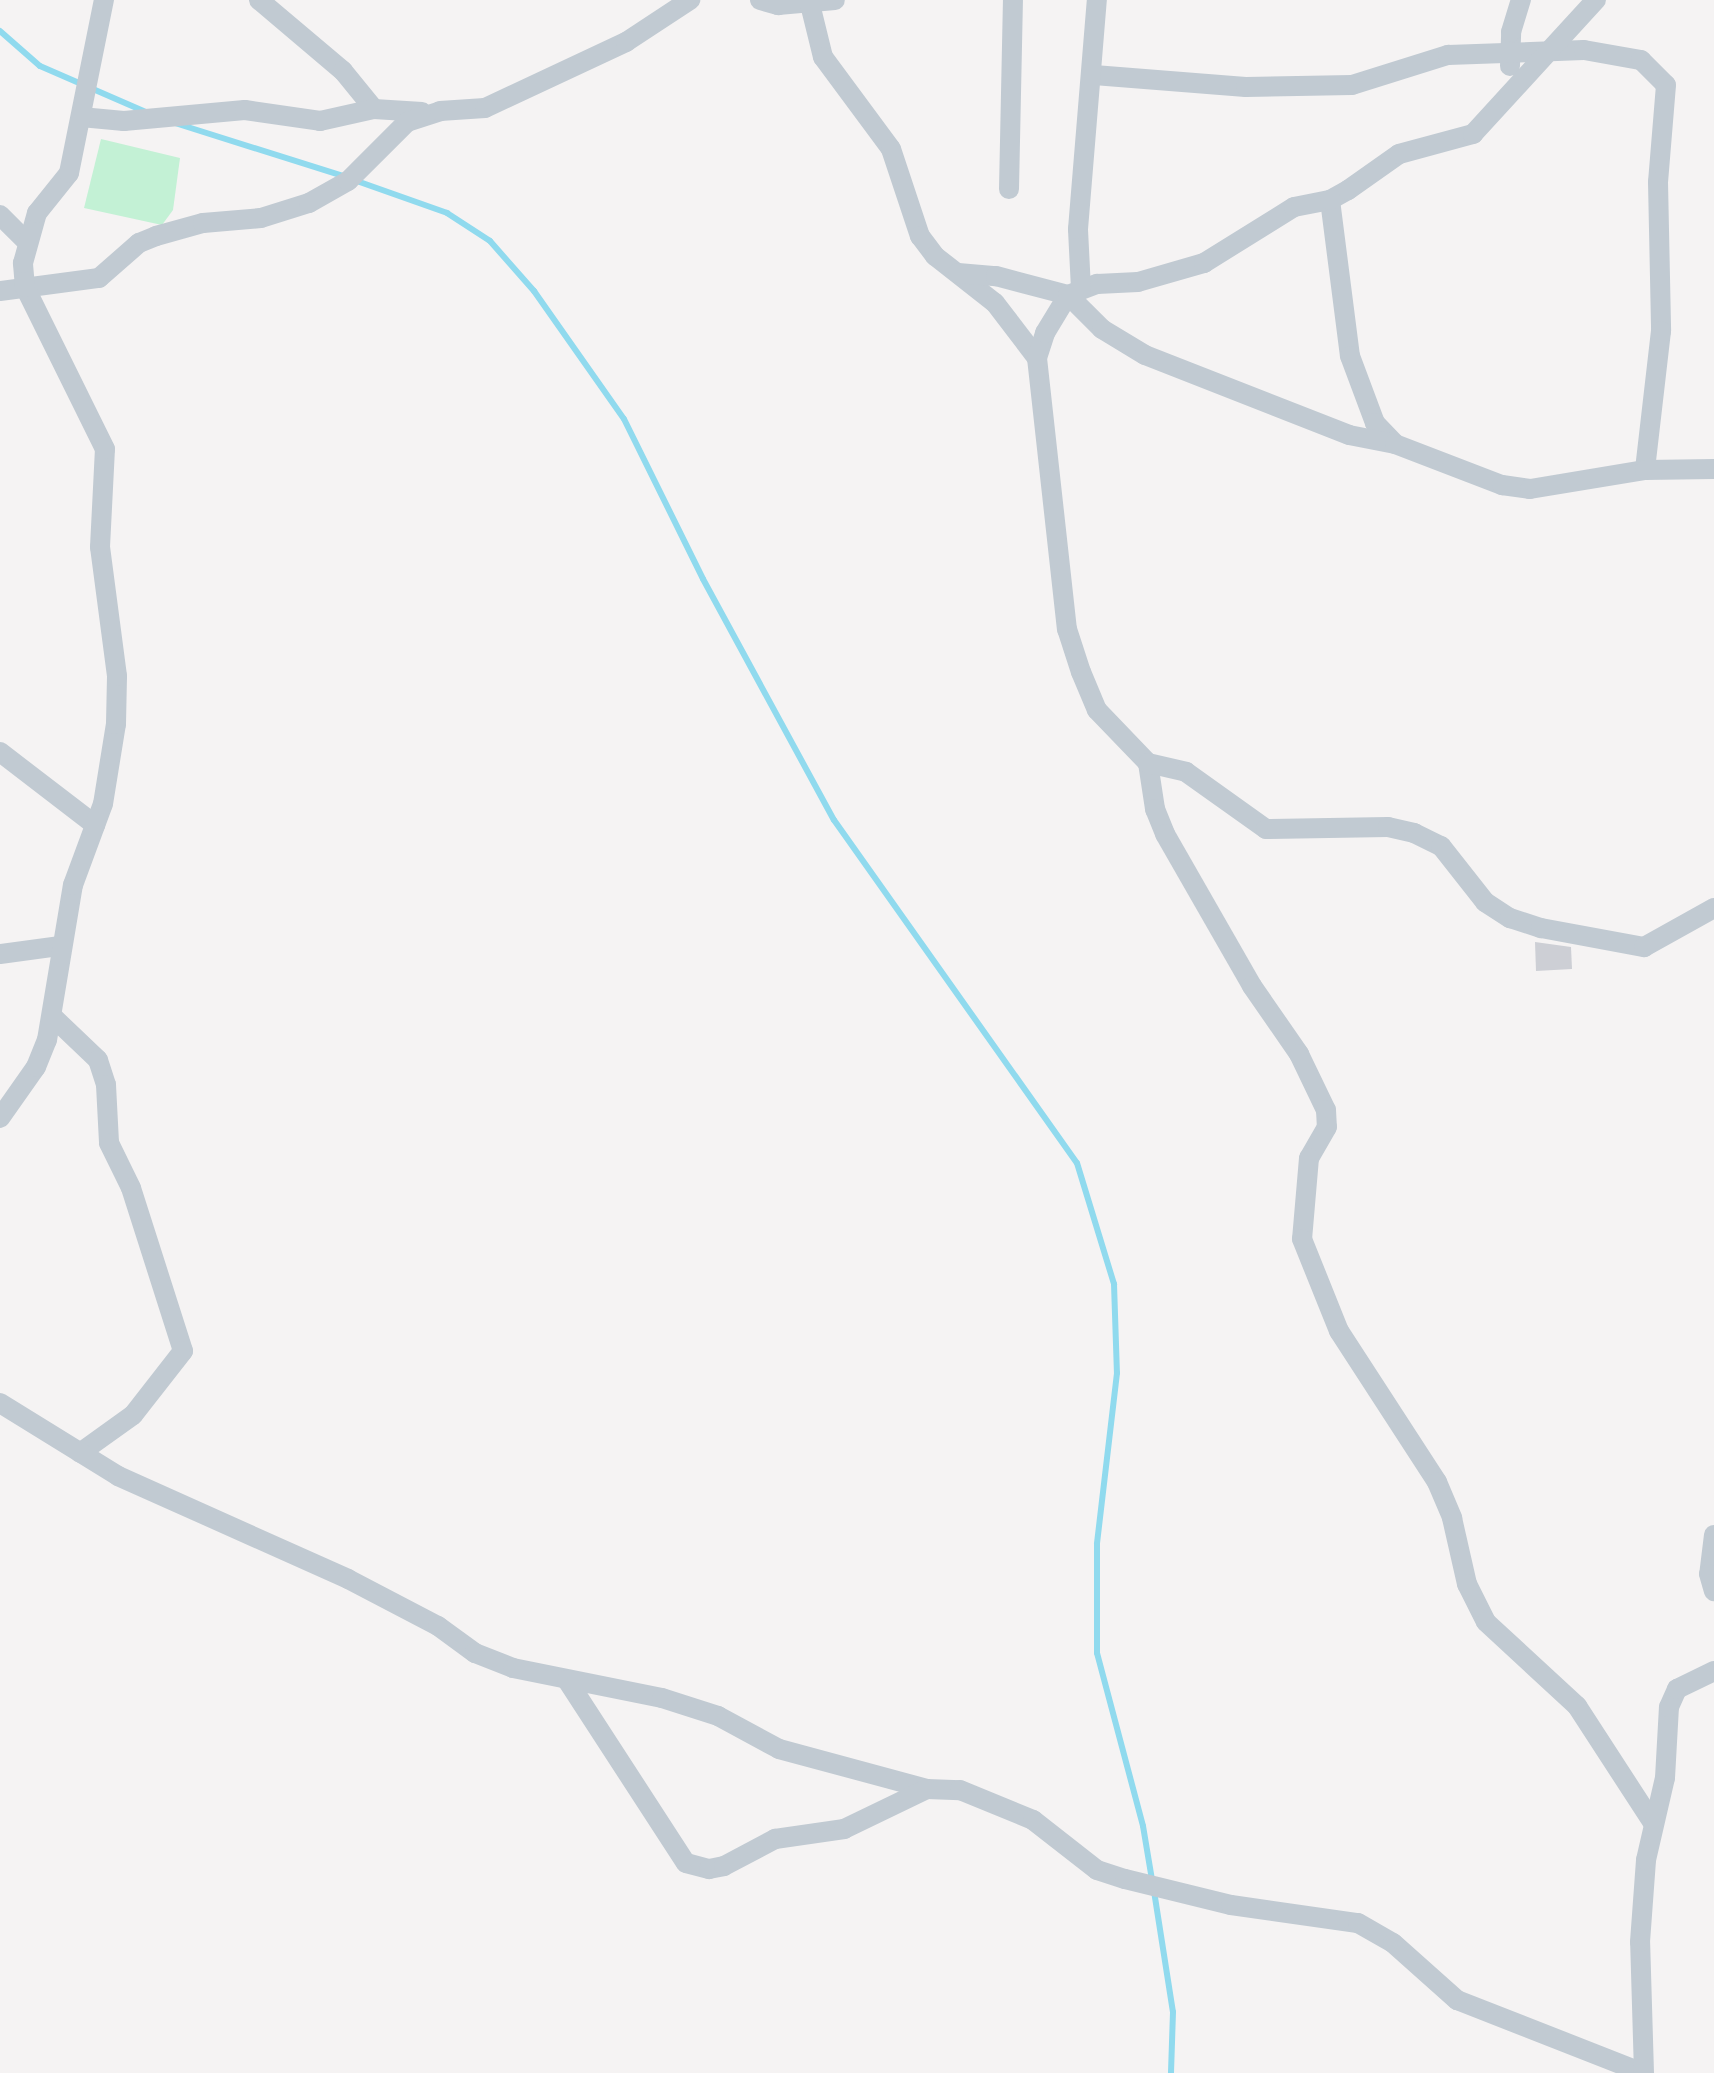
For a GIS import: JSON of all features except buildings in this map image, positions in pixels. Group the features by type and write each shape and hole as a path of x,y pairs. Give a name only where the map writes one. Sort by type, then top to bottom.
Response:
{"street":[{"path":"0,1118 36,1067 53,1017 60,946 73,885 95,825 116,724 117,676 100,547 105,449 25,287 25,240 37,213 69,173 104,0"},
{"path":"259,0 343,71 374,109"},
{"path":"81,117 124,121 245,110 320,121 374,109 440,111 485,108 626,42 690,0"},
{"path":"760,0 835,0"},
{"path":"1009,189 1013,0"},
{"path":"1097,0 1094,75 1078,229 1075,292 1049,324 1037,358 1067,629 1097,710 1148,763 1186,772 1266,829 1388,827 1414,833 1441,846 1485,902 1510,918 1541,928 1644,947 1714,908"},
{"path":"1510,91 1509,56 1521,0"},
{"path":"958,273 996,276 1075,292 1138,282 1204,263 1294,207 1330,200 1399,154 1473,134 1596,0"},
{"path":"810,2 823,57 891,149 920,236 935,256 995,303 1037,358"},
{"path":"1094,75 1246,87 1352,85 1448,55 1509,56 1551,50 1641,60 1666,85 1658,182 1664,256 1661,331 1645,470"},
{"path":"0,291 99,278 139,243 156,236 232,217 261,218 309,203 348,181 407,122 440,111"},
{"path":"1330,200 1350,356 1375,423 1395,444"},
{"path":"0,215 25,240"},
{"path":"1075,292 1102,329 1145,355 1349,435 1395,444 1502,485 1530,489 1645,470 1714,469"},
{"path":"0,752 95,825"},
{"path":"1148,763 1155,809 1165,834 1320,1091 1327,1127 1309,1158 1302,1239 1339,1331 1437,1482 1452,1518 1467,1584 1486,1622 1549,1675 1577,1706 1653,1823"},
{"path":"0,954 60,946"},
{"path":"53,1017 98,1060 106,1085 109,1143 131,1188 183,1351 133,1415 80,1453"},
{"path":"0,1403 80,1453 198,1515 348,1579 438,1626 475,1653 567,1680 662,1698 718,1716 779,1749 927,1789 960,1790 1033,1820 1097,1870 1231,1905 1358,1923 1393,1943 1457,2000 1644,2073 1640,1942 1653,1823 1665,1778 1669,1707 1677,1689 1714,1671"},
{"path":"1714,1535 1709,1574 1714,1591"},
{"path":"567,1680 686,1863 709,1869 724,1866 775,1839 844,1829 927,1789"}],"green space":[{"path":"101,139 180,158 173,210 162,225 84,208"}],"waterway":[{"path":"0,31 40,66 146,112"},
{"path":"175,123 343,176"},
{"path":"354,180 447,213 490,241 534,291 624,419 703,579 834,820 1077,1163 1114,1284 1117,1373 1097,1544 1097,1653 1143,1826 1152,1880"},
{"path":"1154,1891 1173,2012 1171,2073"}]}
